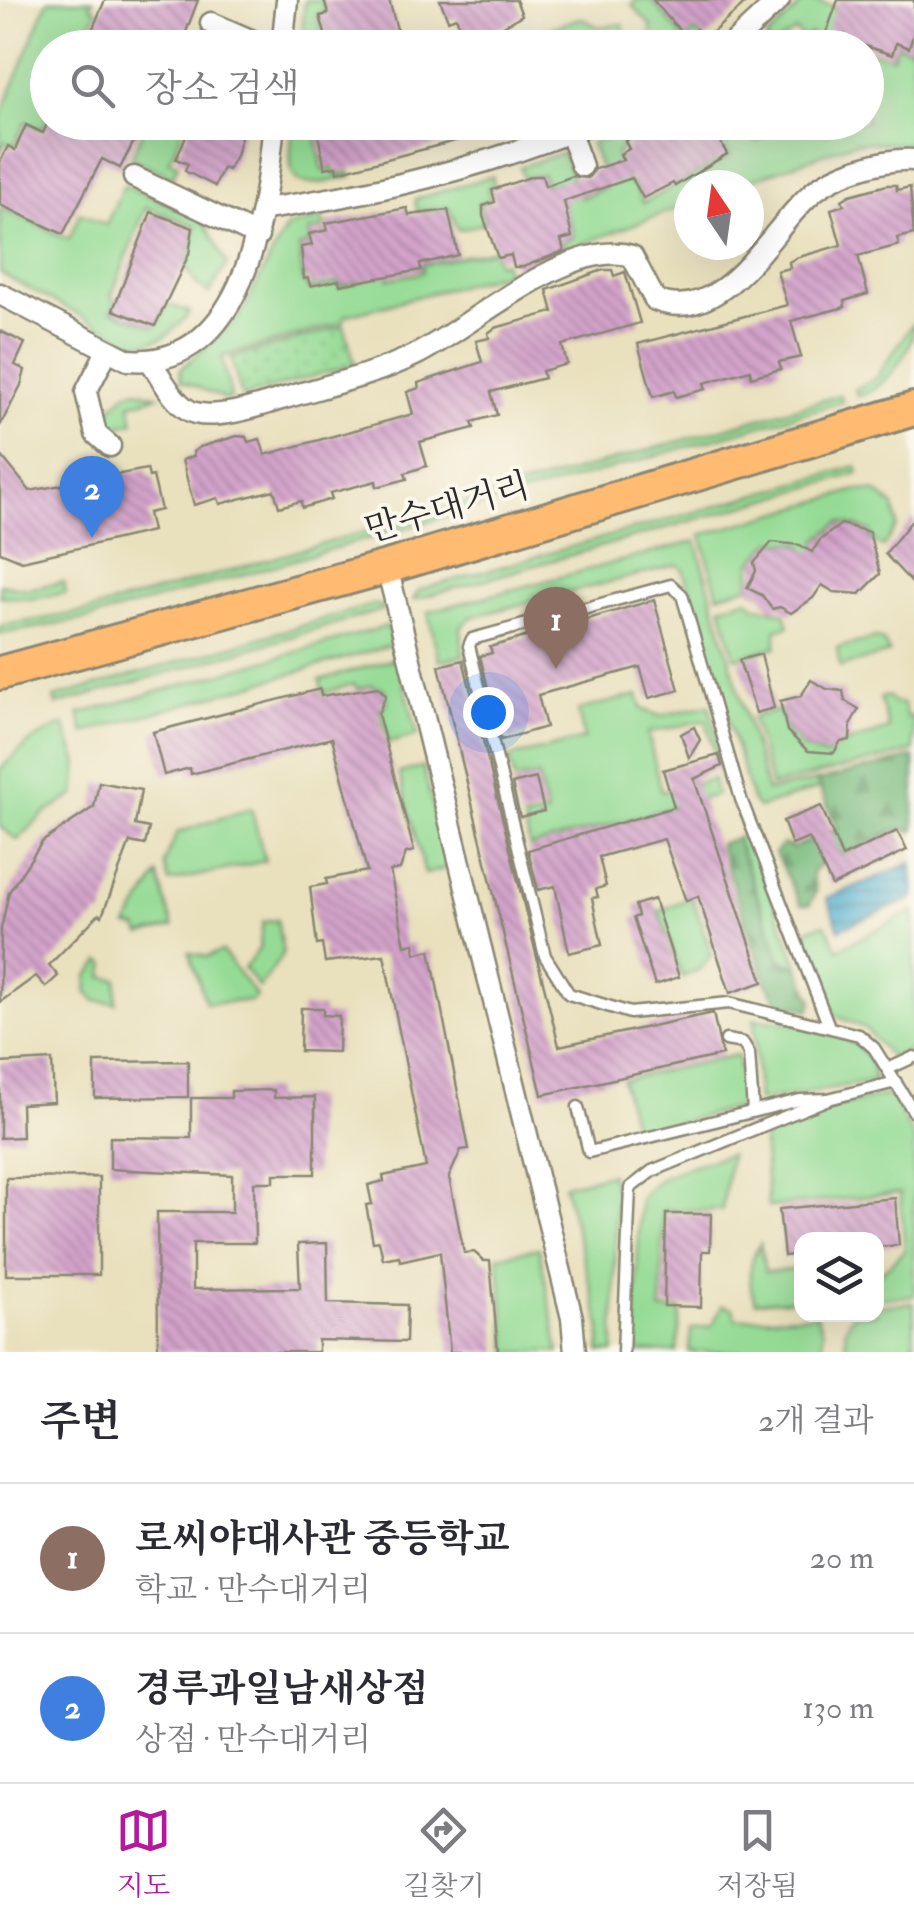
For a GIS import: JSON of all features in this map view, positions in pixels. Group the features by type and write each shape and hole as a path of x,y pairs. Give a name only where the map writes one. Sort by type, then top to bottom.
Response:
{"main road":[{"name":"만수대거리","path":"0,673 388,567 914,409"}],"street":[{"path":"284,30 287,0"},
{"path":"747,30 779,0"},
{"path":"212,23 228,30"},
{"path":"0,294 128,360 151,362 180,352 205,332 248,270 265,209 272,140"},
{"path":"265,209 319,202 543,140"},
{"path":"573,140 582,166"},
{"path":"151,362 173,396 194,412 226,412 386,368 420,353 524,282 622,252 632,256 655,300 667,304 699,300 744,275 812,192 870,167 914,160"},
{"path":"134,177 258,236"},
{"path":"107,350 86,392 96,434 110,446"},
{"path":"388,567 567,1298 575,1352"}],"lane":[{"path":"828,1024 741,799 682,595 671,585 472,639 470,646 545,956 569,994 630,1013 729,1003 828,1024 858,1035 888,1069 914,1112"},
{"path":"726,1040 743,1042 749,1053 753,1111"},
{"path":"888,1069 914,1057"},
{"path":"623,1352 630,1188 652,1171 828,1099 896,1082"},
{"path":"578,1106 589,1152 800,1100 828,1099"}],"green space":[{"path":"48,0 93,0 90,6 97,10 88,30 36,30"},
{"path":"305,0 322,0 325,11 317,14 321,30 302,30"},
{"path":"635,0 651,0 677,30 652,30 632,5"},
{"path":"806,0 834,6 837,30 775,30"},
{"path":"580,18 599,27 623,24 624,30 545,30"},
{"path":"912,41 914,144 856,142 764,175 764,170 704,170 730,156 723,142 726,140 884,140 884,55 892,57 897,45 909,49"},
{"path":"30,44 30,124 25,122 14,145 5,142 0,153 0,118"},
{"path":"139,140 178,140 169,161 178,165 173,177 131,158"},
{"path":"292,140 316,140 323,171 334,169 337,175 350,172 351,177 303,183 296,179 291,160"},
{"path":"622,140 623,148 616,153 628,184 632,183 643,203 674,186 674,210 566,250 563,241 574,237 557,182 546,185 543,174 523,178 520,167 562,153 580,198 607,187 591,143"},
{"path":"492,176 494,185 487,188 490,200 479,204 485,223 458,230 449,208 417,211 415,199"},
{"path":"124,185 203,220 227,264 209,293 198,286 186,268 196,226 146,207 111,297 116,300 111,311 155,327 168,304 190,312 170,332 148,342 129,341 0,273 0,208 69,239 80,213 106,225"},
{"path":"322,218 324,228 308,232 310,243 299,247 303,281 309,289 338,283 340,287 388,273 389,279 423,272 422,265 493,250 497,263 504,262 506,273 344,316 344,322 222,357 231,397 227,400 181,380 180,370 240,316 286,228"},
{"path":"914,322 909,344 896,367 878,385 858,396 855,389 876,378"},
{"path":"344,326 355,364 242,397 231,358"},
{"path":"137,390 158,396 130,404 134,422 111,428 105,414 126,393"},
{"path":"840,395 842,402 92,618 0,634 0,626 90,611"},
{"path":"857,466 859,473 413,600 419,590"},
{"path":"857,490 876,492 894,506 897,526 883,547 873,541 870,531 841,522 818,539 816,555 811,558 801,544 772,541 752,562 749,586 718,595 701,535"},
{"path":"696,541 767,791 817,781 820,788 758,808 752,800 683,569 677,565 471,617 461,627 463,656 439,661 428,612"},
{"path":"64,582 66,593 29,599 0,596 0,584 27,589"},
{"path":"748,599 755,606 785,613 789,626 776,630 776,647 735,658 721,606"},
{"path":"375,604 386,609 56,705 54,698"},
{"path":"387,626 392,645 84,733 79,714"},
{"path":"876,638 884,642 889,653 840,667 837,648"},
{"path":"397,658 418,735 389,743 380,710 387,703 384,689 371,685 357,689 354,684 323,693 320,680"},
{"path":"638,695 642,709 659,716 709,705 732,790 724,789 706,720 648,733 661,792 713,779 716,795 530,847 524,820 547,814 538,776 515,780 509,758 584,739 578,710"},
{"path":"887,696 894,703 903,704 907,718 913,717 914,751 771,786 752,717 780,710 786,732 796,738 799,747 827,756 841,745 889,729 880,698"},
{"path":"64,724 78,763 75,795 44,814 18,840 0,827 0,769 31,741"},
{"path":"914,757 914,831 897,829 820,865 812,872 816,892 810,904 801,905 775,853 783,844 793,848 838,829 817,781"},
{"path":"423,767 448,868 425,874 399,773"},
{"path":"251,808 265,861 169,882 164,864 177,833"},
{"path":"747,834 799,967 781,960 736,838"},
{"path":"736,838 781,960 799,967 813,1002 809,1010 779,1002 767,984 719,844"},
{"path":"158,875 173,927 141,935 138,928 127,926"},
{"path":"692,897 712,955 700,969 682,977 659,911"},
{"path":"914,911 914,1048 891,1058 865,1028 834,1015 801,931 825,924 838,949"},
{"path":"277,920 283,954 259,988 244,968 259,949 263,922"},
{"path":"222,951 256,996 252,1001 206,1003 189,952 206,957"},
{"path":"101,961 106,964 103,977 117,979 116,1003 96,1001 87,992 88,976"},
{"path":"754,1019 809,1026 847,1040 862,1050 871,1064 874,1081 758,1101"},
{"path":"737,1055 746,1105 635,1134 622,1080"},
{"path":"891,1094 914,1139 914,1296 884,1298 884,1270 905,1250 900,1193 768,1207 763,1137 831,1108"},
{"path":"730,1154 722,1210 663,1210 661,1310 681,1310 677,1352 634,1352 640,1200 667,1175"},
{"path":"610,1174 616,1196 614,1352 600,1352 601,1326 564,1185"},
{"path":"760,1244 765,1272 794,1270 794,1299 755,1302 750,1272"},
{"path":"539,1248 559,1352 508,1352 498,1256"},
{"path":"914,1303 914,1352 846,1352 848,1322 884,1322 884,1305"},
{"path":"722,1306 733,1308 736,1319 794,1316 794,1322 819,1322 823,1332 822,1352 689,1352 691,1329 712,1326"}],"water":[{"path":"911,863 914,898 839,929 827,898"}],"building":[{"path":"105,0 198,0 187,30 92,30"},
{"path":"324,0 389,0 397,30 324,30 320,16 328,14"},
{"path":"440,0 516,0 522,15 496,30 461,30 456,17 448,20"},
{"path":"653,0 749,0 715,30 679,30"},
{"path":"838,0 914,0 914,32 909,48 896,43 892,55 884,52 884,30 827,30"},
{"path":"26,125 30,127 30,140 135,140 120,168 102,159 63,234 0,205 0,162 8,146 15,150"},
{"path":"184,140 240,140 236,156 228,170 223,168 215,186 185,171 188,164 176,159"},
{"path":"319,140 459,140 338,172 337,166 325,168"},
{"path":"627,140 722,140 727,154 701,170 674,170 674,184 643,198 632,178 564,201 572,237 561,240 564,251 523,267 514,267 511,255 498,258 483,216 483,206 495,202 492,190 533,176 542,176 545,186 573,176 588,178 595,169 623,160 620,154 629,149"},
{"path":"896,185 897,190 910,187 914,234 897,238 899,245 858,256 868,294 844,301 845,307 791,321 801,357 779,362 781,369 751,377 750,370 704,383 706,389 676,397 674,391 653,397 638,344 787,305 777,271 790,268 789,262 796,258 841,245 831,209 844,205 842,200 850,195"},
{"path":"407,208 409,215 448,210 458,255 420,264 421,270 340,285 339,280 310,286 308,278 304,279 301,247 312,245 309,234 328,230 326,223"},
{"path":"151,212 193,228 189,254 155,326 113,310"},
{"path":"612,270 614,276 625,272 640,323 562,345 567,364 542,371 544,378 491,392 497,415 472,422 474,428 420,442 427,466 405,473 407,479 377,487 376,481 330,493 332,499 302,508 301,501 279,507 274,490 220,504 218,498 194,505 182,460 194,456 193,452 200,447 246,437 248,442 260,439 265,455 413,414 407,392 419,388 418,383 482,362 476,341 489,338 488,333 495,328 553,312 547,290"},
{"path":"0,331 25,343 15,365 25,370 0,426"},
{"path":"0,454 30,491 147,469 149,477 153,476 161,510 148,513 152,531 22,561 0,552"},
{"path":"914,518 914,585 885,554"},
{"path":"841,524 869,532 880,574 860,594 834,592 822,585 813,598 791,613 780,607 772,609 762,595 747,588 756,571 754,563 772,542 800,545 812,552 820,540"},
{"path":"654,600 679,690 649,698 640,667 538,695 546,727 501,740 480,656 492,653 490,647"},
{"path":"761,654 774,708 756,713 739,660"},
{"path":"463,660 559,1046 713,1013 722,1055 542,1095 439,666"},
{"path":"811,680 827,689 843,691 845,701 859,709 851,723 850,740 840,742 834,753 808,751 787,731 780,701 801,696"},
{"path":"378,687 386,695 378,714 414,851 406,853 400,869 390,871 405,945 414,943 415,954 430,950 469,1149 461,1150 449,1177 464,1253 474,1252 490,1261 498,1352 450,1352 440,1252 400,1261 399,1256 383,1259 379,1241 373,1242 366,1205 372,1204 368,1185 384,1181 383,1176 426,1167 384,955 325,962 322,944 317,945 310,887 327,884 326,879 367,871 332,738 191,774 190,768 164,775 153,732 320,689 321,696"},
{"path":"694,727 700,740 689,758 681,734"},
{"path":"719,755 722,766 694,779 763,982 730,993 698,896 686,901 664,839 599,857 606,886 596,889 598,897 592,898 602,945 569,953 555,886 538,890 528,850 674,807 663,770"},
{"path":"536,778 544,811 520,817 512,784"},
{"path":"99,782 141,790 135,825 149,828 145,845 130,842 102,916 99,914 49,965 58,976 46,987 36,976 0,1002 1,929 9,892 42,842 94,807"},
{"path":"821,806 842,857 897,831 907,850 832,886 809,838 792,845 783,821"},
{"path":"654,899 679,977 655,985 633,918 638,916 635,905"},
{"path":"301,1008 323,1008 323,1015 339,1016 338,1052 300,1051"},
{"path":"52,1060 54,1102 21,1104 22,1137 0,1138 0,1063"},
{"path":"188,1061 188,1097 95,1098 95,1062"},
{"path":"274,1090 274,1098 315,1097 315,1174 274,1174 274,1182 254,1182 255,1243 193,1243 193,1289 300,1288 298,1244 327,1243 328,1303 407,1305 406,1342 318,1340 318,1352 158,1352 157,1212 232,1212 232,1175 110,1169 110,1137 191,1138 191,1098 231,1098 231,1091"},
{"path":"99,1177 99,1275 6,1275 6,1178"},
{"path":"895,1198 899,1245 884,1246 884,1232 794,1232 794,1255 784,1256 779,1209"},
{"path":"666,1214 711,1214 710,1251 702,1251 701,1307 664,1306"}],"place":[{"name":"경루과일남새상점","path":"92,538"},
{"name":"로씨야대사관 중등학교","path":"556,669"}]}
